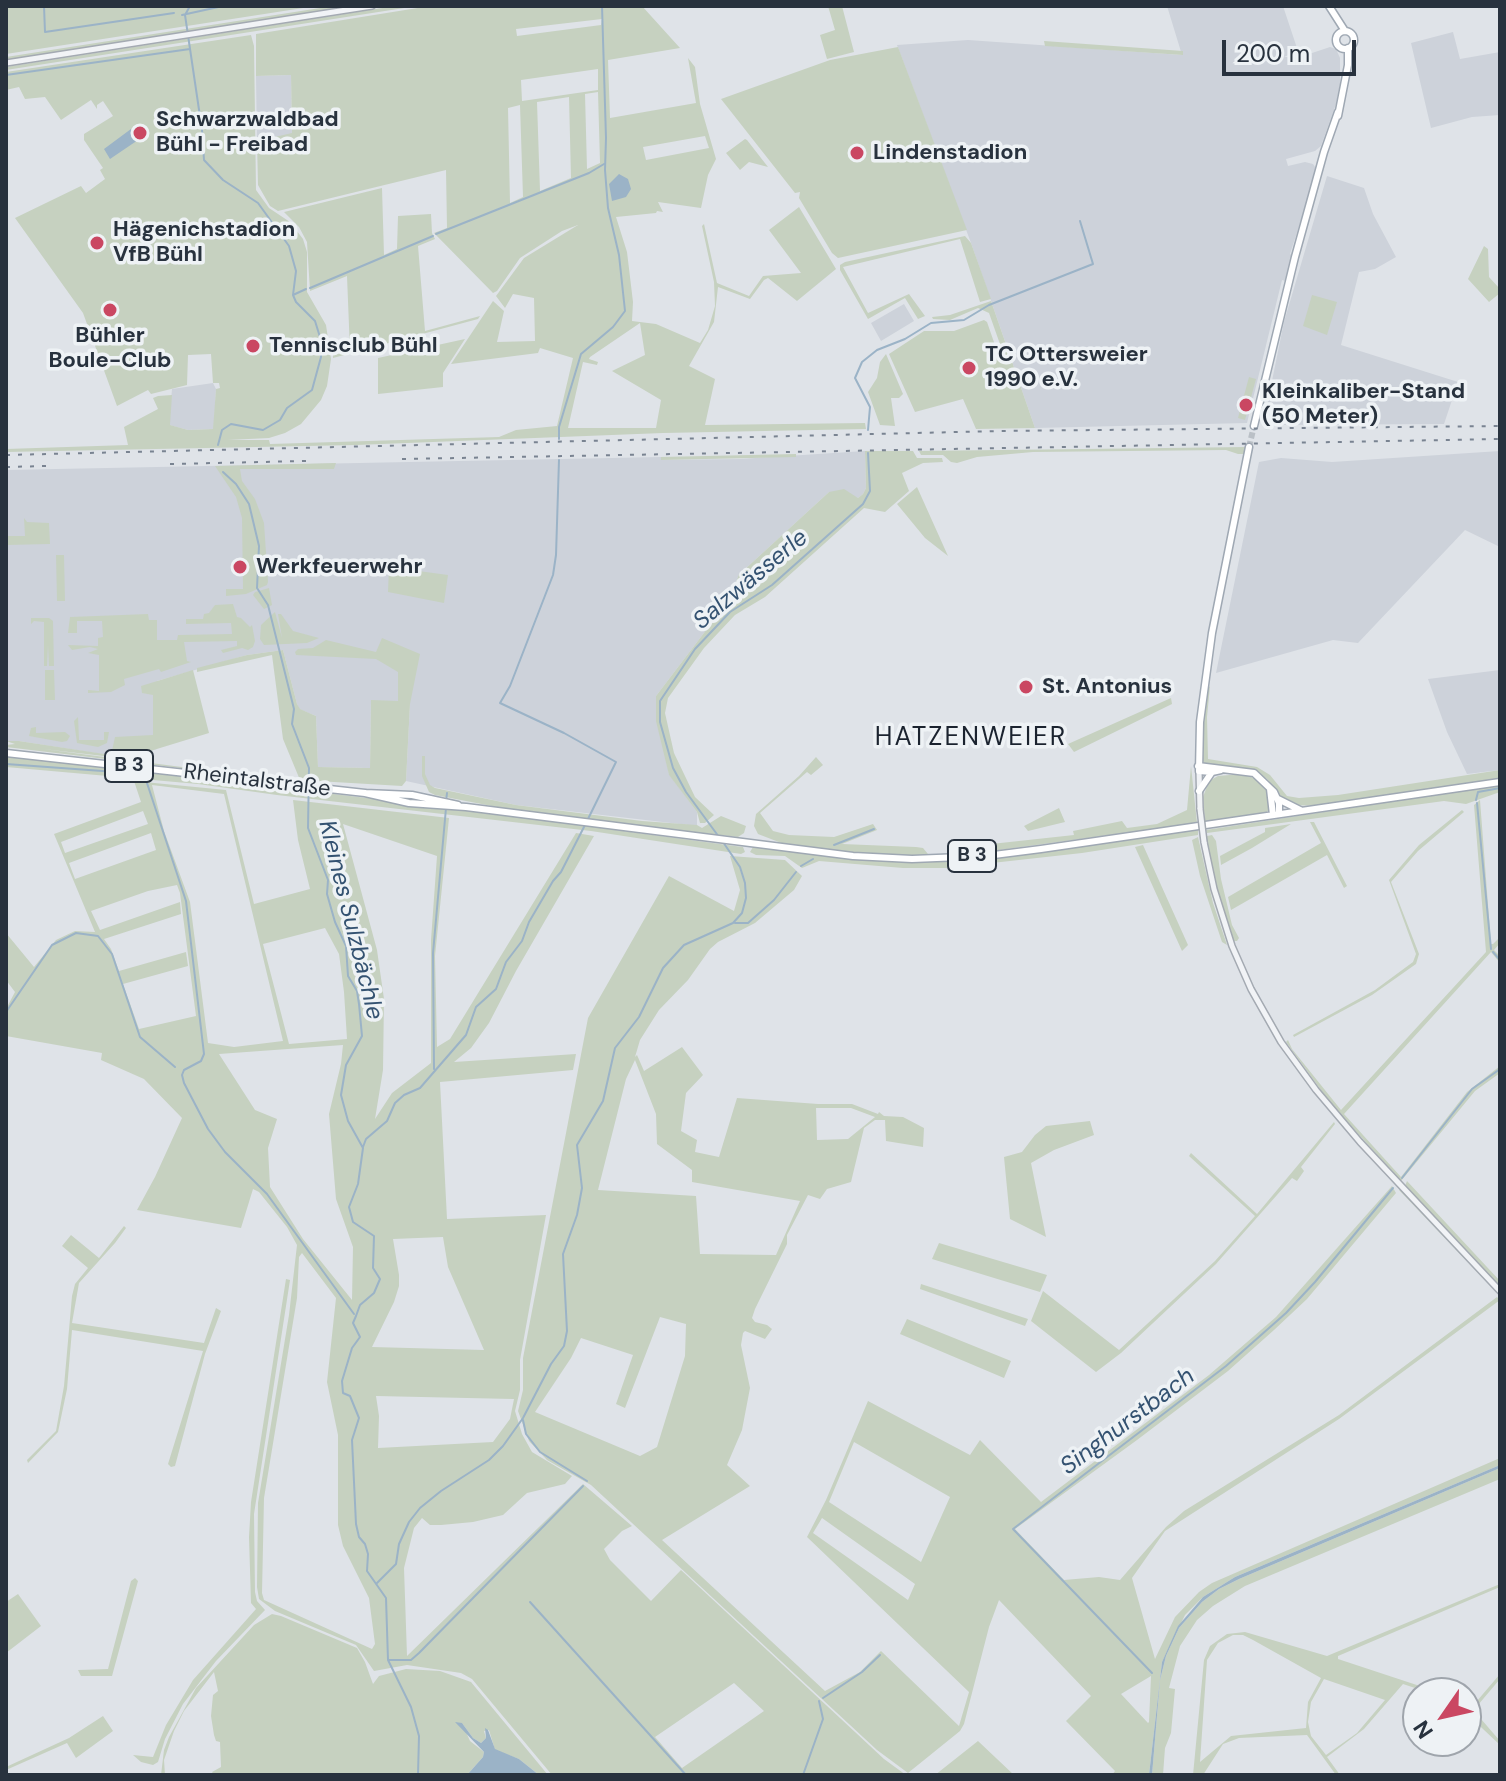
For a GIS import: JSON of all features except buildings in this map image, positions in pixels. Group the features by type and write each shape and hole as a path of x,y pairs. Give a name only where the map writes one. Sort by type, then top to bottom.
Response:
{"main road":[{"path":"1330,8 1342,32 1354,37 1353,44 1345,48"},
{"path":"1342,32 1336,43 1345,48"},
{"path":"1254,426 1295,257 1338,112 1346,74 1345,48"},
{"path":"1198,768 1205,669 1249,447"},
{"name":"Rheintalstraße","path":"6,753 365,793 384,799 853,856 945,858 1041,849 1276,815"},
{"path":"1198,768 1254,773 1277,798 1291,808 1303,811"},
{"path":"1198,768 1212,772 1221,770"},
{"path":"1199,791 1212,772"},
{"name":"B 3","path":"1276,815 1500,782"},
{"path":"1269,786 1276,815"},
{"path":"1276,815 1277,798"}],"street":[{"path":"6,63 372,6"},
{"path":"1198,768 1204,842 1214,889 1232,946 1251,989 1281,1042 1346,1126 1500,1291"}],"shaded area":[{"path":"1167,6 1283,6 1298,51 1284,57 1300,57 1330,47 1336,49 1340,58 1336,104 1321,146 1315,151 1286,159 1288,166 1305,162 1313,164 1317,170 1290,254 1295,257 1289,282 1282,280 1247,423 1035,428 971,243 897,45 968,40 1182,55"},
{"path":"1453,32 1460,59 1500,52 1500,115 1472,117 1431,128 1411,43"},
{"path":"291,75 292,134 257,141 256,76"},
{"path":"1327,176 1364,188 1373,214 1396,257 1375,269 1359,272 1341,345 1458,382 1444,424 1263,425 1284,322"},
{"path":"904,304 914,321 881,341 871,323"},
{"path":"213,383 216,389 214,429 188,430 169,425 172,389"},
{"path":"865,451 866,488 863,494 858,498 829,492 739,574 730,599 721,608 714,609 713,621 656,696 669,774 697,812 697,826 516,805 406,781 410,704 371,701 370,768 318,767 316,716 299,709 283,650 247,655 157,681 157,749 147,752 146,761 6,741 6,470 661,457 661,460 740,459"},
{"path":"1500,451 1500,547 1465,530 1358,643 1333,640 1216,673 1259,462 1281,458 1332,462"},
{"path":"1500,670 1500,770 1467,774 1447,732 1428,679"}],"green space":[{"path":"6,6 316,6 6,54"},
{"path":"333,6 357,6 6,60 6,57"},
{"path":"395,6 417,6 6,70 6,67"},
{"path":"430,6 642,6 680,48 608,60 610,118 696,103 688,58 695,67 700,104 716,159 708,175 701,208 658,202 663,212 616,217 627,252 632,321 656,324 700,343 708,330 715,306 714,282 702,226 704,224 717,283 749,296 763,276 801,273 769,230 799,207 836,269 797,301 768,278 750,299 718,287 714,322 689,366 715,379 705,425 865,423 866,429 6,452 6,449 128,445 124,427 158,409 153,398 158,396 172,395 170,425 188,430 213,429 216,389 220,388 219,383 213,383 211,354 188,355 187,385 151,394 148,390 117,406 83,313 15,218 81,186 86,193 105,179 100,170 103,168 84,140 84,134 113,116 103,101 97,109 91,100 61,120 45,97 25,99 19,87 6,90 6,72 251,35 254,46 256,190 269,208 290,222 303,239 307,252 307,292 326,325 331,359 327,386 321,400 301,424 269,438 228,440 269,440 270,444 499,437 516,430 557,426 573,358 540,348 538,353 451,364 493,301 504,311 497,342 535,341 534,298 513,294 505,308 496,296 524,258 578,225 562,231 520,258 493,293 434,233 447,228 446,170 278,211 270,206 258,185 257,141 292,133 291,75 256,76 256,34","holes":["602,19 601,25 517,36 516,29","598,69 598,90 522,101 521,80","598,92 600,163 587,169 585,94","569,97 571,178 540,191 537,102","520,105 523,197 510,203 508,108","705,136 709,148 646,160 643,147","640,323 645,355 612,371 661,400 656,428 568,428 583,362 597,365 598,362 589,359"]},
{"path":"828,6 842,6 854,52 827,59 820,35 835,30"},
{"path":"1044,41 1183,51 1183,55 1045,46"},
{"name":"Lindenstadion","path":"898,47 967,230 838,258 799,198 800,192 795,193 721,99 830,60"},
{"path":"745,139 768,167 749,162 740,170 726,153"},
{"path":"382,188 384,255 397,249 398,216 431,214 435,239 418,246 425,331 480,316 333,358 333,355 350,351 347,276 310,291 307,242 299,227 284,212"},
{"path":"965,236 971,243 991,299 980,302 960,239 843,267 868,313 909,294 925,316 918,319 905,298 868,319 840,270 840,265 845,262"},
{"path":"1484,246 1488,249 1489,277 1500,289 1500,293 1489,302 1468,279"},
{"path":"1312,295 1337,302 1327,335 1303,326"},
{"name":"TC Ottersweier 1990 e.V.","path":"991,301 1035,428 976,429 963,399 915,412 889,354 924,331 954,331 984,320 996,348 1001,347 989,313 978,308 950,320 932,317 950,315"},
{"path":"465,339 443,373 443,387 378,394 378,358"},
{"path":"886,354 903,394 899,398 891,398 895,426 880,425 868,392"},
{"name":"Kleinkaliber-Stand (50 Meter)","path":"1249,377 1256,379 1245,420 1238,418"},
{"path":"1247,447 1246,454 1226,450 1033,452 977,457 957,463 943,455 921,455 919,451"},
{"path":"865,451 913,451 917,458 942,458 943,462 923,463 902,473 909,491 885,512 864,508 765,597 735,615 704,648 668,698 665,713 674,753 695,797 714,815 705,823 700,823 697,812 669,775 656,721 656,696 713,621 714,609 721,608 730,599 739,574 829,492 844,489 858,498 863,494 866,488"},
{"path":"796,454 796,457 661,460 661,457"},
{"path":"336,463 334,469 240,469 242,481 255,499 264,523 268,582 246,594 226,596 226,589 243,589 242,518 236,497 215,466"},
{"path":"917,487 948,556 925,538 897,504"},
{"path":"24,518 27,522 49,523 50,544 6,545 6,536 25,536"},
{"path":"56,555 64,555 65,601 57,601"},
{"path":"389,567 448,575 444,603 388,592"},
{"path":"269,588 272,605 264,609 253,595"},
{"path":"233,604 237,617 250,627 252,625 253,647 223,653 221,650 237,646 237,641 184,642 187,661 191,662 124,679 125,685 111,692 88,693 88,690 99,691 99,655 88,653 98,649 72,650 68,645 98,646 98,638 103,637 102,621 77,621 77,633 68,633 70,617 148,614 149,620 157,620 157,640 177,640 178,635 232,634 231,623 186,624 186,619 203,619 204,614 215,605"},
{"path":"275,612 282,638 278,614 293,631 319,638 307,643 264,645 260,639 261,625"},
{"path":"31,618 49,618 53,621 54,666 49,666 48,645 47,666 44,666 44,622 34,621 31,624"},
{"path":"382,638 420,654 410,704 406,781 402,786 300,780 283,739 272,655 197,672 197,668 247,655 283,650 297,704 300,709 316,716 318,767 370,768 371,700 398,701 398,672 376,659 296,655 295,652 313,648 326,640 376,652"},
{"path":"45,670 54,670 55,700 45,700"},
{"path":"193,670 209,733 147,752 146,761 43,749 305,783 6,747 15,744 6,741 19,741 111,755 115,737 153,735 153,695 142,693 141,686"},
{"path":"1210,686 1208,759 1257,767 1270,775 1287,796 1338,795 1500,770 1500,779 1319,806 1293,805 1283,799 1267,779 1253,770 1205,766 1204,713 1206,692"},
{"path":"1171,698 1172,704 1074,752 1068,744"},
{"path":"78,717 79,740 104,740 104,732 109,732 107,743 98,747 77,743 74,721"},
{"path":"36,727 36,733 65,732 70,736 62,742 29,736 31,728"},
{"path":"422,756 425,756 425,774 435,788 516,805 642,821 697,825 702,828 721,816 746,826 744,833 738,837 528,813 435,795 429,792 422,776"},
{"path":"6,757 459,809 743,847 745,852 741,854 591,831 198,784 6,767"},
{"path":"816,757 823,765 811,775 807,772 760,813 773,831 789,835 834,837 873,824 877,830 842,844 916,847 923,848 928,854 857,853 784,844 758,834 754,826 756,814"},
{"path":"1191,766 1197,823 970,854 973,846 1074,835 1073,831 1122,821 1127,828 1157,824 1187,810"},
{"path":"1242,774 1257,779 1269,791 1270,810 1263,814 1205,823 1203,797 1209,781 1218,776"},
{"path":"134,781 226,790 254,904 310,889 298,840 293,800 449,818 435,956 437,1047 450,1039 576,833 594,836 489,1023 471,1048 454,1062 576,1054 573,1070 440,1082 447,1219 546,1215 520,1360 520,1390 515,1411 532,1452 572,1476 565,1484 527,1493 503,1515 441,1525 430,1525 422,1518 414,1528 404,1568 407,1656 583,1484 632,1526 622,1531 604,1549 610,1560 651,1601 681,1570 884,1759 906,1775 552,1775 472,1679 461,1673 407,1665 374,1671 356,1645 275,1611 259,1599 258,1503 289,1315 297,1245 287,1227 259,1192 253,1189 241,1228 137,1210 182,1118 144,1079 101,1060 102,1053 6,1036 6,1009 15,992 6,980 6,933 34,967 56,940 75,931 95,932 54,834 141,802","holes":["152,785 224,794 283,1041 234,1047 208,1043 190,902 164,831","143,811 148,824 65,853 61,842","343,824 437,856 431,940 431,1063 392,1093 375,1119 383,1070 384,999 377,950","151,833 156,850 75,879 69,863","177,885 180,893 196,1016 139,1029 123,984 188,966 186,952 119,971 104,939 181,914 180,902 100,930 91,911 148,891","325,928 339,954 347,1039 289,1044 263,944","343,1045 329,1114 336,1199 353,1247 352,1300 303,1239 270,1187 268,1148 277,1119 255,1110 219,1054","443,1237 448,1267 484,1350 372,1347 399,1286 393,1239","302,1253 336,1298 327,1382 338,1435 338,1525 343,1546 369,1598 375,1644 372,1649 264,1600 264,1498 297,1298 299,1257","376,1396 514,1399 510,1419 493,1442 378,1448","734,1683 764,1711 682,1768 655,1737"]},
{"path":"1500,785 1500,792 1466,804 1444,801 1207,833 1206,830"},
{"path":"1480,800 1491,944 1500,937 1500,943 1494,950 1500,956 1500,963 1491,952 1344,1114 1401,1177 1467,1092 1500,1066 1500,1073 1475,1091 1401,1181 1331,1104 1286,1042 1288,1040 1341,1110 1486,952 1474,805"},
{"path":"1059,808 1065,822 1028,831 1024,826"},
{"path":"1462,810 1464,812 1418,851 1391,882 1419,954 1416,964 1372,995 1294,1037 1375,990 1413,962 1416,954 1389,880 1419,845"},
{"path":"1310,822 1314,822 1347,886 1344,888 1327,855 1231,910 1228,897 1321,843"},
{"path":"1291,824 1221,865 1220,856 1265,832 1265,828"},
{"path":"1198,830 1198,835 1082,853 947,868 903,868 819,861 802,868 785,856 750,852 753,847 869,860 931,862"},
{"path":"1212,835 1216,841 1232,925 1239,938 1237,941 1233,941 1218,892 1207,841 1207,836"},
{"path":"1198,837 1213,903 1227,945 1222,942 1200,876 1192,840"},
{"path":"1143,845 1188,945 1182,951 1135,847"},
{"path":"730,856 785,860 802,876 794,890 755,923 710,949 688,980 659,1010 640,1040 635,1057 637,1055 644,1071 682,1047 703,1075 686,1093 681,1131 697,1140 695,1152 719,1157 737,1098 852,1104 884,1116 903,1117 924,1128 923,1147 886,1141 885,1120 875,1120 864,1128 851,1182 827,1189 820,1199 808,1195 787,1235 787,1244 752,1318 772,1329 765,1339 745,1331 743,1333 741,1345 750,1388 742,1430 727,1465 750,1486 662,1540 825,1691 860,1672 881,1651 959,1726 969,1692 807,1537 868,1401 970,1455 980,1440 1041,1502 1209,1375 1276,1317 1392,1186 1396,1193 1307,1299 1274,1330 1228,1371 1015,1529 1064,1580 1099,1577 1120,1580 1166,1527 1184,1511 1339,1415 1497,1297 1500,1300 1339,1419 1165,1531 1132,1578 1155,1659 1175,1617 1212,1583 1500,1458 1500,1465 1235,1577 1203,1597 1185,1615 1162,1662 1149,1775 1112,1775 1115,1771 1066,1721 1091,1696 999,1600 964,1724 960,1731 908,1773 877,1750 591,1485 547,1460 529,1441 518,1411 523,1390 523,1358 588,1018 669,876 734,911 740,890","holes":["635,1060 656,1114 657,1144 692,1170 692,1182 800,1201 776,1255 700,1254 696,1196 598,1190 626,1079","816,1108 851,1108 875,1117 848,1139 817,1140","660,1317 686,1324 685,1356 657,1447 640,1456 535,1412 581,1338 633,1355 616,1404 625,1408","854,1442 950,1497 921,1562 829,1502","822,1518 915,1584 908,1600 813,1533","1151,1676 1149,1722 1121,1694"]},
{"path":"1090,1121 1094,1135 1054,1150 1031,1163 1046,1237 1010,1219 1004,1157 1022,1152 1046,1126"},
{"path":"1334,1122 1301,1167 1304,1171 1297,1181 1292,1178 1216,1264 1121,1353 1096,1372 1031,1321 1043,1291 1119,1350 1215,1261 1255,1216 1189,1156 1191,1153 1257,1214"},
{"path":"1407,1181 1500,1281 1500,1287 1405,1186"},
{"path":"1401,1188 1500,1293 1500,1296 1399,1190"},
{"path":"124,1226 126,1228 115,1243 79,1283 72,1323 204,1343 216,1308 221,1311 205,1354 175,1466 168,1464 203,1351 72,1330 67,1389 58,1432 28,1463 27,1460 56,1431 64,1386 72,1296 75,1284 88,1268 62,1246 71,1235 99,1258"},
{"path":"939,1243 1047,1275 1040,1292 932,1259"},
{"path":"286,1279 290,1280 254,1514 255,1592 257,1601 265,1610 216,1661 183,1704 165,1739 158,1762 153,1765 141,1762 133,1755 153,1757 166,1725 193,1680 256,1609 251,1603 251,1502"},
{"path":"921,1284 1028,1319 1025,1326 920,1289"},
{"path":"907,1319 1011,1361 1004,1378 900,1334"},
{"path":"1500,1468 1500,1479 1245,1586 1197,1620 1180,1646 1169,1688 1175,1689 1163,1775 1152,1775 1160,1680 1166,1656 1179,1628 1202,1602 1239,1579"},
{"path":"135,1578 138,1581 112,1676 81,1676 78,1670 108,1669 131,1581"},
{"path":"1500,1584 1500,1587 1338,1656 1338,1659 1402,1680 1402,1685 1364,1729 1327,1757 1340,1775 1336,1775 1307,1735 1239,1738 1223,1744 1203,1775 1193,1775 1204,1660 1210,1646 1227,1634 1245,1632 1327,1656","holes":["1233,1635 1243,1635 1321,1678 1308,1702 1306,1728 1231,1736 1200,1762 1207,1660 1218,1643","1324,1679 1385,1700 1357,1733 1326,1755 1311,1736 1308,1722 1311,1702"]},
{"path":"18,1594 41,1626 6,1653 6,1602"},
{"path":"272,1614 357,1648 373,1684 379,1676 406,1669 440,1671 471,1682 548,1775 539,1775 519,1759 495,1750 489,1730 484,1731 486,1738 481,1743 462,1723 470,1741 484,1752 467,1775 214,1775 212,1772 221,1767 220,1742 216,1741 211,1716 213,1695 218,1691 214,1672 184,1711 164,1760 165,1775 161,1775 164,1750 169,1737 196,1688 254,1625"},
{"path":"1500,1674 1500,1679 1482,1700 1482,1695"},
{"path":"103,1716 113,1731 76,1758 67,1743 6,1770 6,1767 69,1738"},
{"path":"1482,1720 1500,1741 1500,1745 1482,1728"},
{"path":"978,1741 1014,1775 935,1775"}],"water":[{"path":"131,129 138,140 110,159 104,149"},
{"path":"619,174 628,179 631,189 626,197 612,201 609,184"},
{"path":"1500,1465 1500,1468 1239,1579 1202,1602 1179,1628 1166,1656 1160,1680 1152,1775 1149,1775 1162,1662 1178,1626 1203,1597 1235,1577"},
{"path":"455,1722 462,1723 481,1743 486,1738 485,1728 495,1749 519,1759 539,1775 467,1775 484,1752"}],"waterway":[{"path":"44,6 45,32 174,13"},
{"name":"Kleines Sulzbächle","path":"190,6 185,15 204,160 223,180 258,203 289,246 296,271 293,295 315,321 320,337 321,357 312,390 287,408 280,420 263,430 231,424 222,430 218,445"},
{"path":"182,15 223,6"},
{"name":"Salzwässerle","path":"559,439 559,427 581,354 613,327 625,311 605,170 602,6"},
{"path":"6,75 190,49"},
{"name":"Salzwässerle","path":"436,234 589,173 604,164"},
{"name":"Salzwässerle","path":"868,430 870,407 855,378 862,362 877,350 905,339 931,323 964,320 989,305 1093,264 1080,221"},
{"name":"Salzwässerle","path":"310,288 433,236"},
{"name":"Salzwässerle","path":"293,295 306,289"},
{"name":"Salzwässerle","path":"719,837 686,792 673,768 660,722 660,701 695,649 730,612 772,585 863,504 870,491 868,453"},
{"name":"Salzwässerle","path":"559,460 553,575 510,686 500,703 616,762 588,819"},
{"name":"Kleines Sulzbächle","path":"223,472 236,484 249,504 259,546 257,588 268,605 294,709 292,724 309,768 308,828 328,880 327,894 346,946 348,976 357,991 359,1004 362,1036 346,1065 341,1095 348,1121 363,1148 358,1184 349,1207 353,1222 374,1236 373,1268 380,1279 374,1293 360,1305 353,1323 360,1337 352,1348 342,1381 343,1393 350,1396 359,1418 352,1440 356,1524 368,1554 367,1571 386,1598 388,1660 411,1707 419,1736 418,1775"},
{"path":"6,764 144,774 186,901 204,1054 201,1061 184,1070 184,1083 208,1129 225,1152 267,1194 354,1314"},
{"path":"1476,800 1478,792 1500,788"},
{"name":"Salzwässerle","path":"446,802 447,793"},
{"path":"1477,803 1491,949"},
{"name":"Salzwässerle","path":"434,1069 433,953 446,808"},
{"name":"Salzwässerle","path":"363,1147 366,1139 387,1121 395,1103 420,1088 466,1035 476,1007 496,989 506,962 522,941 529,922 561,872 585,825"},
{"path":"834,845 874,829"},
{"name":"Salzwässerle","path":"377,1583 396,1564 399,1544 409,1522 420,1508 489,1460 503,1446 523,1418 564,1346 567,1331 563,1254 577,1215 582,1188 577,1145 603,1101 615,1048 639,1017 663,968 684,945 733,923 742,913 746,898 745,883 740,867 723,842"},
{"path":"801,866 813,859"},
{"path":"735,923 748,923 774,900 796,872"},
{"path":"6,1012 52,945 76,933 98,936 112,954 140,1037 175,1067"},
{"path":"1493,952 1500,960"},
{"name":"Singhurstbach","path":"1402,1178 1472,1089 1500,1069"},
{"name":"Singhurstbach","path":"1152,1673 1013,1529 1226,1366 1286,1313 1393,1188"},
{"path":"523,1420 526,1434 540,1452 587,1481"},
{"path":"389,1660 411,1660 419,1653 583,1486"},
{"path":"530,1602 686,1775"},
{"path":"823,1698 862,1672 880,1655"},
{"path":"803,1775 823,1719 819,1701"}],"tunnel":[{"path":"1249,447 1254,426"}],"railway":[{"path":"6,455 999,431 1500,426"},
{"path":"402,459 1500,439"},
{"path":"170,464 306,461"},
{"path":"6,467 46,466"}],"place":[{"name":"Schwarzwaldbad Bühl - Freibad","path":"140,133"},
{"name":"Lindenstadion","path":"857,153"},
{"name":"Hägenichstadion VfB Bühl","path":"97,243"},
{"name":"Bühler Boule-Club","path":"110,310"},
{"name":"Tennisclub Bühl","path":"253,346"},
{"name":"TC Ottersweier 1990 e.V.","path":"969,368"},
{"name":"Kleinkaliber-Stand (50 Meter)","path":"1246,405"},
{"name":"Werkfeuerwehr","path":"240,567"},
{"name":"St. Antonius","path":"1026,687"}],"district":[{"name":"HATZENWEIER","path":"971,738"}]}
